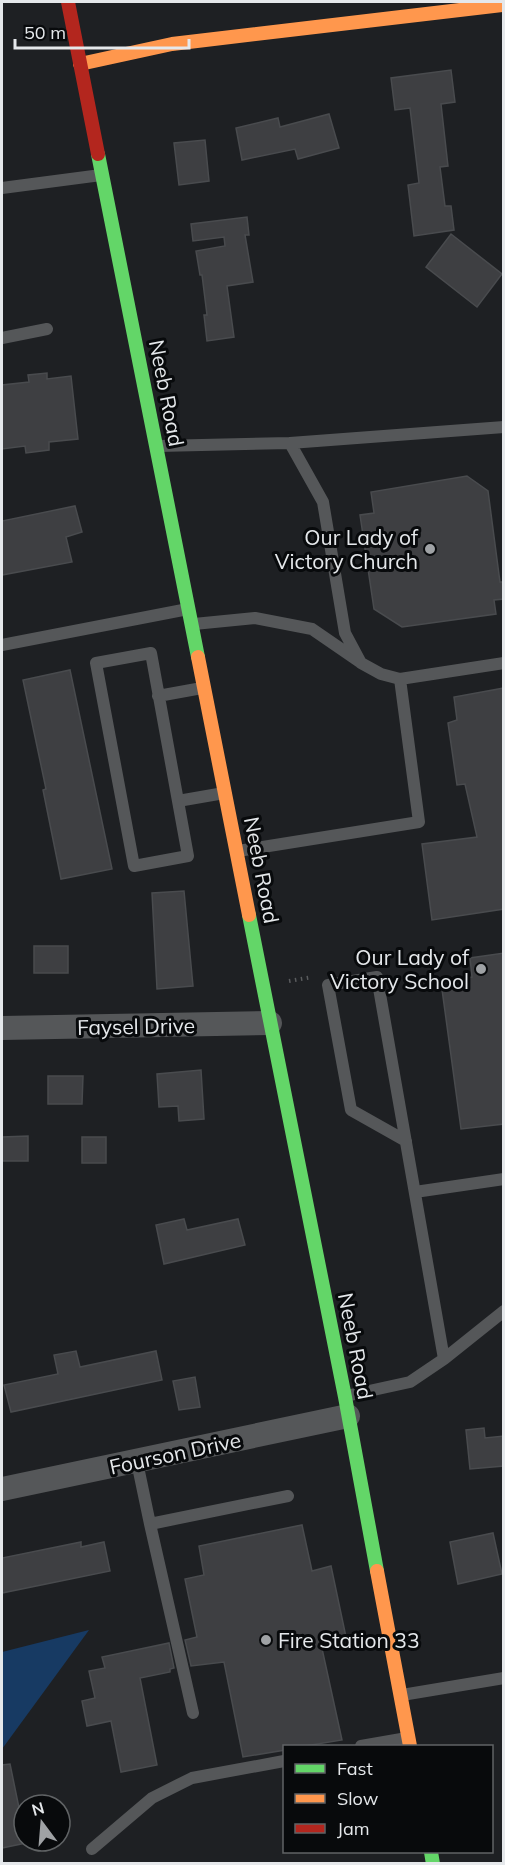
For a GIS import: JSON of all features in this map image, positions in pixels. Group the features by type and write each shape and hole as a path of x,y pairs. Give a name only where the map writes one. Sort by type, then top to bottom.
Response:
{"street":[{"name":"Neeb Road","path":"68,2 347,1406 409,1742"},
{"path":"80,63 172,44 502,7"},
{"name":"Faysel Drive","path":"2,1028 270,1023"},
{"name":"Fourson Drive","path":"2,1489 137,1462 347,1406"}],"lane":[{"path":"2,188 103,174"},
{"path":"2,338 47,329"},
{"path":"156,446 290,443 504,427"},
{"path":"290,443 323,502 345,633 361,663"},
{"path":"2,645 189,609"},
{"path":"192,624 255,618 312,629 361,663 381,674 400,679 504,663"},
{"path":"151,653 178,801 188,856 134,866 96,663 151,653"},
{"path":"237,851 419,822 400,679"},
{"path":"159,696 204,687"},
{"path":"178,801 225,792"},
{"path":"406,1141 351,1110 328,985 377,977 406,1141 415,1192 444,1359"},
{"path":"415,1192 504,1179"},
{"path":"347,1406 410,1382 444,1359 504,1311"},
{"path":"137,1462 193,1713"},
{"path":"150,1524 288,1496"},
{"path":"401,1695 504,1678"},
{"path":"373,1745 409,1742"},
{"path":"92,1850 152,1798 192,1778 283,1761"}],"path":[{"path":"283,982 312,977"}],"shaded area":[{"path":"89,1630 2,1749 2,1652"}],"building":[{"path":"451,70 455,102 441,104 448,166 440,167 445,206 451,206 454,230 414,236 408,185 419,183 410,108 395,110 391,78"},
{"path":"329,114 339,148 298,159 295,149 242,160 236,128 278,118 280,127"},
{"path":"205,140 209,181 179,185 174,143"},
{"path":"247,217 249,235 245,235 253,282 227,286 234,337 207,341 204,315 207,315 202,275 200,275 196,251 225,246 224,237 193,241 191,224"},
{"path":"451,234 502,274 477,307 426,267"},
{"path":"47,373 47,379 71,376 78,439 49,442 49,450 26,453 25,446 2,449 2,385 29,382 28,375"},
{"name":"Our Lady of Victory Church","path":"467,476 488,491 500,582 504,582 504,599 494,600 496,614 402,627 374,609 360,515 374,513 371,492"},
{"path":"75,506 82,532 66,537 72,562 2,575 2,521"},
{"path":"70,670 112,869 61,879 43,790 46,789 23,680"},
{"path":"504,688 504,909 432,920 422,844 477,837 465,784 457,785 448,723 457,720 454,697"},
{"path":"184,891 193,986 157,989 152,893"},
{"path":"34,946 68,946 68,973 34,973"},
{"name":"Our Lady of Victory School","path":"504,953 504,1124 461,1129 441,982 472,977 470,958"},
{"path":"201,1070 204,1119 179,1121 178,1106 159,1107 157,1074"},
{"path":"48,1076 83,1076 82,1104 48,1104"},
{"path":"28,1136 28,1161 2,1161 2,1137"},
{"path":"82,1137 106,1137 106,1163 82,1163"},
{"path":"184,1219 187,1230 238,1219 245,1245 164,1264 156,1225"},
{"path":"76,1351 80,1367 156,1351 162,1380 11,1412 4,1385 58,1374 54,1355"},
{"path":"195,1377 200,1407 179,1410 173,1381"},
{"path":"484,1428 485,1438 504,1436 504,1466 470,1469 466,1430"},
{"name":"Fire Station 33","path":"302,1525 312,1571 331,1566 346,1637 321,1644 342,1740 311,1745 283,1745 283,1750 243,1757 224,1662 191,1666 185,1640 197,1637 185,1579 204,1575 199,1546"},
{"path":"493,1533 502,1574 458,1584 450,1542"},
{"path":"81,1542 81,1547 104,1542 110,1571 2,1593 2,1558"},
{"path":"169,1643 174,1668 170,1669 170,1672 140,1678 157,1765 121,1772 111,1721 87,1726 82,1701 95,1698 89,1671 105,1668 102,1657"},
{"path":"10,1764 16,1793 12,1793 12,1846 2,1848 2,1765"}],"traffic: fast":[{"path":"98,154 198,657"},
{"path":"249,915 345,1397 377,1571"},
{"path":"431,1853 433,1864"}],"traffic: slow":[{"path":"80,64 172,44 502,5 502,2"},
{"path":"198,657 249,915"},
{"path":"377,1571 410,1745"}],"traffic: jam":[{"path":"68,2 98,154"}],"place":[{"name":"Our Lady of Victory Church","path":"430,549"},
{"name":"Our Lady of Victory School","path":"481,969"},
{"name":"Fire Station 33","path":"266,1640"}]}
